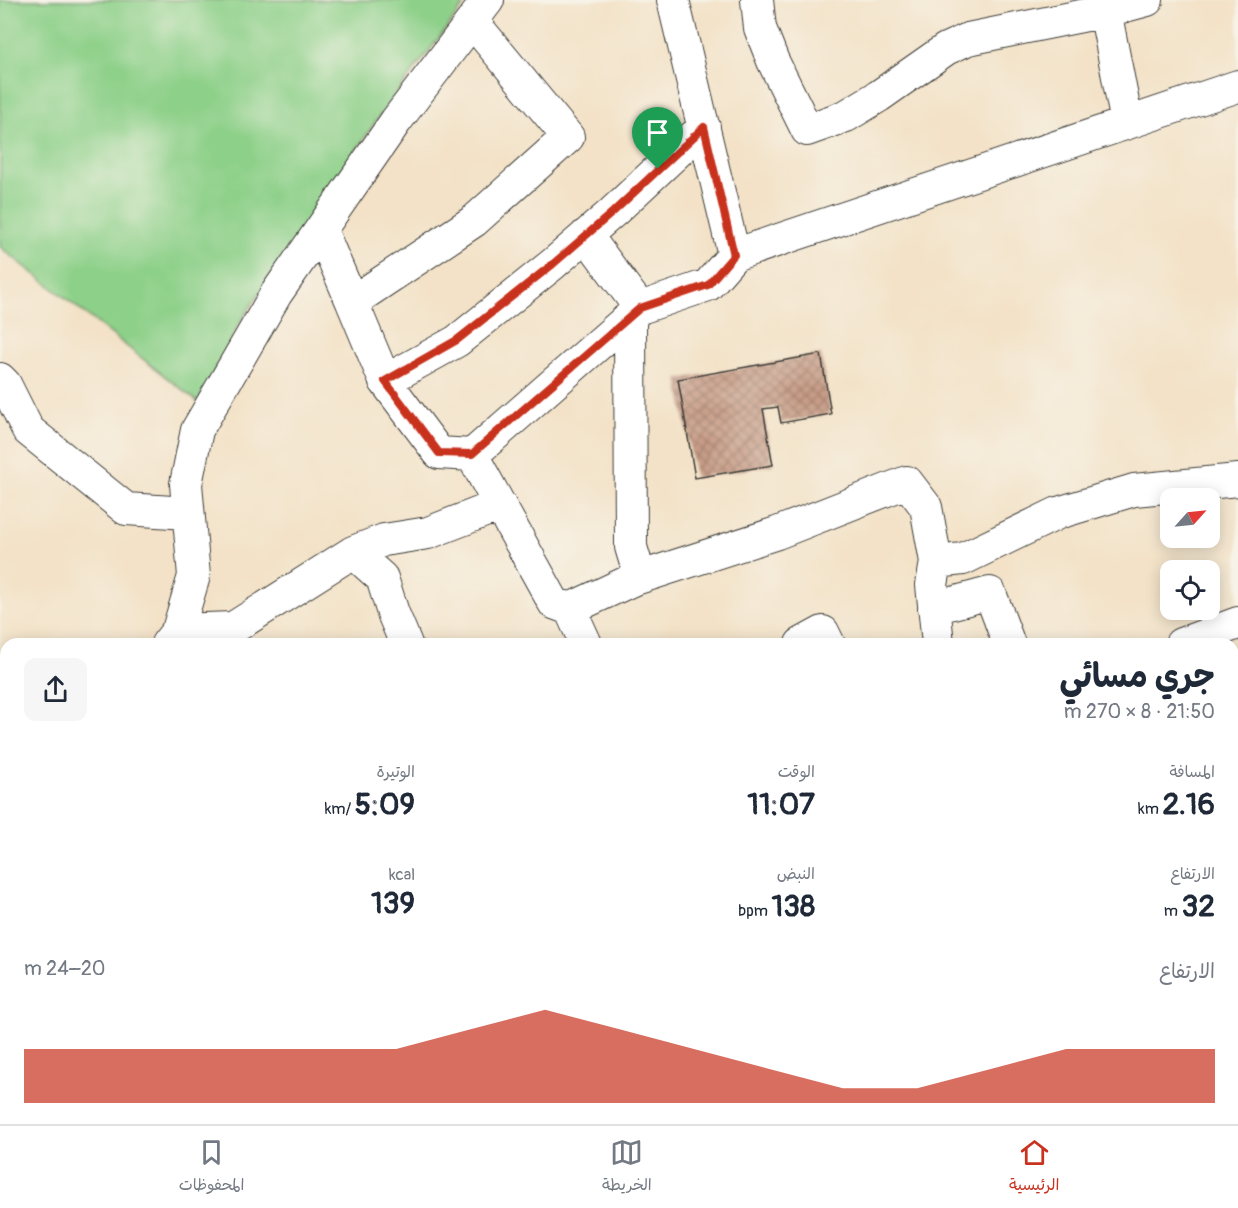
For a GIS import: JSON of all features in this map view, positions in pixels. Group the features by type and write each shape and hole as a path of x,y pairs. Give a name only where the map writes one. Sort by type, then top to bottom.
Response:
{"street":[{"path":"673,0 734,255"},
{"path":"757,0 760,28 773,61 807,130 846,116 946,49 968,39 1104,6 1147,0"},
{"path":"1104,6 1127,123"},
{"path":"352,302 474,221 568,137 480,10 396,121 276,294 197,430 186,484 194,576 172,637 233,628 353,552 384,540 428,533 500,505"},
{"path":"321,230 385,381 439,453 472,454 635,313 708,285 734,255 1238,86"},
{"path":"385,381 457,340 553,264 704,127"},
{"path":"586,235 635,313 631,548 640,577"},
{"path":"0,379 5,384 28,430 126,509 188,513"},
{"path":"472,454 554,603 570,609 583,638"},
{"path":"936,562 963,558 1058,513 1134,490 1238,480"},
{"path":"570,609 640,577 777,533 907,482 926,507 936,562 932,585 937,638"},
{"path":"353,552 382,578 403,638"},
{"path":"934,608 990,593 1007,638"},
{"path":"1197,638 1238,623"},
{"path":"812,638 823,632 826,638"}],"green space":[{"path":"0,0 468,0 380,115 239,324 198,402 0,247"}],"building":[{"path":"821,354 831,414 781,423 778,407 763,409 773,465 695,478 678,379"}],"route":[{"path":"704,127 734,255 708,285 640,308 472,454 439,453 385,381 457,340 553,264 658,169 704,127"}]}
